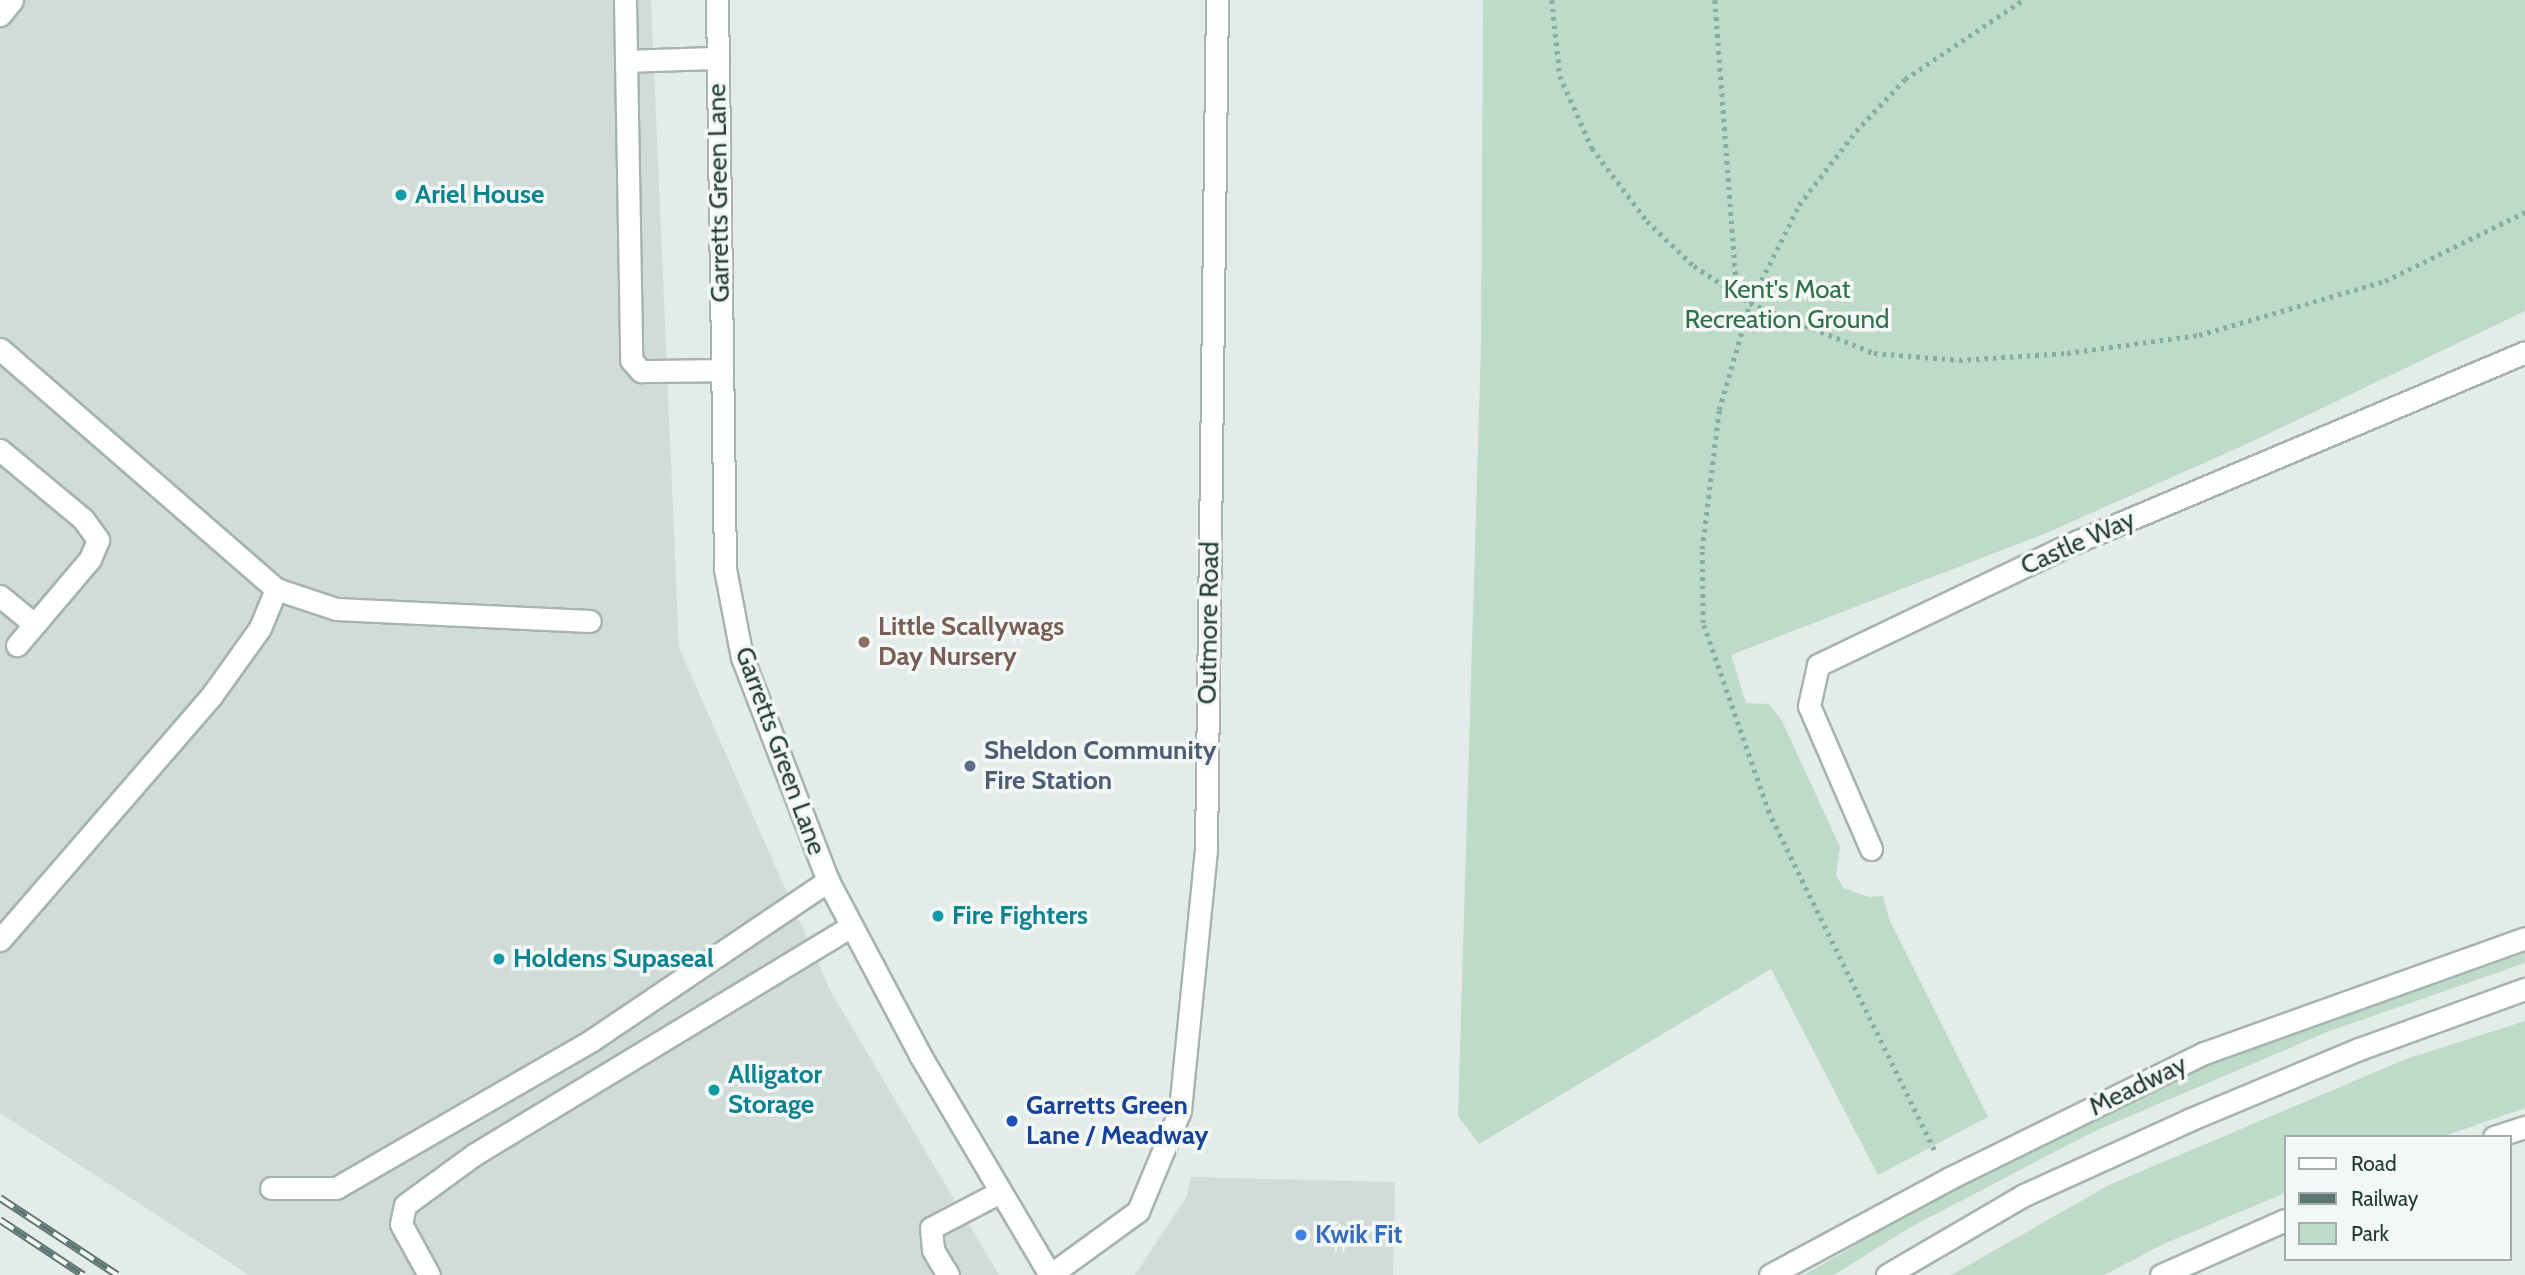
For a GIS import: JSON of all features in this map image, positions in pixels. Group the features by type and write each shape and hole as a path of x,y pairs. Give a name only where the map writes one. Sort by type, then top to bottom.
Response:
{"street":[{"path":"0,15 12,0"},
{"path":"625,0 631,360 641,372 722,370"},
{"name":"Garretts Green Lane","path":"717,0 725,569 742,657 828,881 919,1055 1050,1275"},
{"name":"Outmore Road","path":"1050,1275 1138,1211 1180,1110 1206,850 1217,0"},
{"path":"626,61 718,58"},
{"path":"0,349 276,589 336,609 590,621"},
{"name":"Castle Way","path":"1871,849 1809,706 1818,665 2071,544 2525,352"},
{"path":"0,450 83,519 98,540 90,559 17,645"},
{"path":"0,940 212,695 260,628 276,589"},
{"path":"0,596 34,624"},
{"path":"271,1188 336,1188 592,1040 828,881"},
{"path":"429,1275 401,1224 405,1205 487,1147 851,926"},
{"name":"Meadway","path":"1770,1275 1950,1178 2204,1053 2525,938"},
{"name":"Meadway","path":"1887,1275 2024,1195 2164,1132 2359,1049 2525,989"},
{"path":"2500,1135 2525,1127"},
{"path":"948,1275 933,1250 931,1228 1000,1192"},
{"path":"2161,1275 2284,1220"}],"path":[{"path":"1552,0 1560,76 1592,148 1647,221 1694,266 1750,303 1874,353 1959,359 2067,353 2199,335 2385,281 2525,212"},
{"path":"1715,0 1737,294"},
{"path":"1950,1178 1769,813 1703,623 1702,549 1710,461 1719,410 1750,303 1800,205 1856,131 1905,79 2023,0"}],"shaded area":[{"path":"0,0 651,0 679,648 830,990 999,1275 249,1275 0,1113"},
{"path":"1191,1177 1395,1182 1393,1275 1135,1275 1187,1196"}],"green space":[{"name":"Kent's Moat Recreation Ground","path":"1483,0 2525,0 2525,311 2249,443 2044,534 1731,655 1746,703 1769,704 1782,721 1840,847 1836,876 1844,888 1868,897 1883,896 1889,919 1988,1117 1878,1175 1771,969 1479,1144 1458,1116 1481,344"},
{"path":"2525,953 2525,963 2327,1032 2095,1131 1909,1228 1834,1275 1804,1275 1966,1181 2212,1064"},
{"path":"2525,1021 2525,1108 2447,1135 2284,1135 2284,1193 2166,1243 2104,1275 1951,1275 2109,1185 2406,1059"}],"railway":[{"path":"0,1198 117,1275"},
{"path":"0,1220 83,1275"}],"place":[{"name":"Ariel House","path":"401,195"},
{"name":"Little Scallywags Day Nursery","path":"864,642"},
{"name":"Sheldon Community Fire Station","path":"970,766"},
{"name":"Fire Fighters","path":"938,916"},
{"name":"Holdens Supaseal","path":"499,959"},
{"name":"Alligator Storage","path":"714,1090"},
{"name":"Garretts Green Lane / Meadway","path":"1012,1121"},
{"name":"Kwik Fit","path":"1301,1235"}]}
